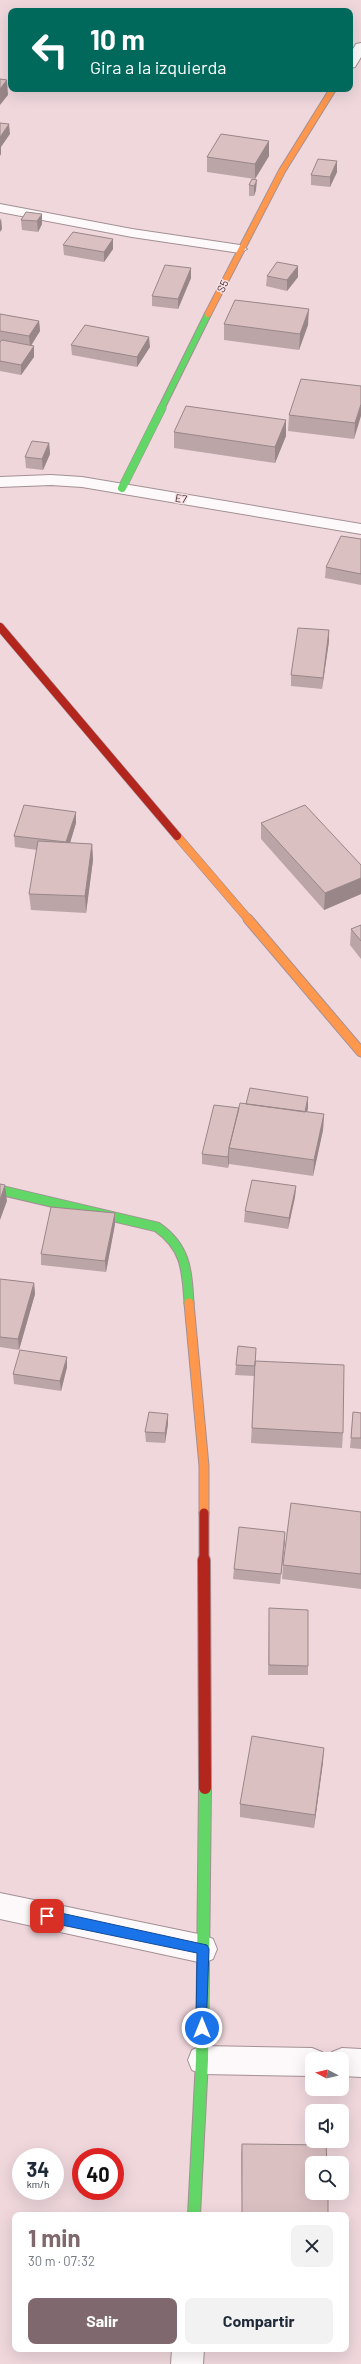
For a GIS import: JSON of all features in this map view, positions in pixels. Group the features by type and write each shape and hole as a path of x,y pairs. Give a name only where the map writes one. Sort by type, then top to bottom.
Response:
{"street":[{"path":"353,59 361,47"},
{"name":"S5","path":"122,488 240,249 313,118 331,92"},
{"path":"0,208 132,233 240,249"},
{"name":"E7","path":"0,482 51,480 122,488 361,529"},
{"path":"0,627 361,1052"},
{"path":"0,1190 157,1227 170,1234 180,1246 186,1264 204,1466 205,1765 202,2060 194,2212"},
{"path":"0,1906 203,1949"},
{"path":"202,2060 305,2062"},
{"path":"349,2062 361,2063"},
{"path":"187,2364 188,2352"}],"building":[{"path":"0,79 7,80 0,89"},
{"path":"0,123 9,124 0,137"},
{"path":"221,134 269,141 255,164 207,157"},
{"path":"318,159 337,161 330,177 311,175"},
{"path":"252,179 257,180 254,186 249,185"},
{"path":"26,212 42,214 37,221 21,220"},
{"path":"73,232 113,239 104,252 63,245"},
{"path":"277,262 298,266 287,280 267,276"},
{"path":"165,265 191,268 178,299 152,296"},
{"path":"235,300 309,309 300,334 224,324"},
{"path":"0,314 39,321 29,336 0,331"},
{"path":"85,325 149,337 137,357 71,345"},
{"path":"2,340 34,346 21,365 0,361 0,342"},
{"path":"301,379 361,386 361,404 355,423 289,415"},
{"path":"186,406 286,420 275,447 174,432"},
{"path":"32,441 49,443 42,459 25,457"},
{"path":"341,536 361,539 361,574 326,567"},
{"path":"298,628 329,630 323,678 291,675"},
{"path":"24,805 76,812 66,842 14,836"},
{"path":"305,805 361,865 361,878 325,893 261,823"},
{"path":"38,841 92,844 85,896 29,894"},
{"path":"361,925 361,941 351,929"},
{"path":"250,1088 308,1097 305,1112 246,1104"},
{"path":"240,1103 324,1114 314,1160 229,1148"},
{"path":"214,1105 239,1108 228,1157 202,1154"},
{"path":"252,1180 296,1186 289,1218 245,1211"},
{"path":"0,1184 5,1185 0,1200"},
{"path":"51,1207 115,1213 105,1261 41,1254"},
{"path":"0,1279 34,1283 18,1339 0,1337"},
{"path":"238,1346 256,1348 255,1366 236,1365"},
{"path":"20,1350 67,1357 60,1381 13,1374"},
{"path":"255,1361 344,1365 343,1433 252,1428"},
{"path":"149,1412 168,1414 165,1433 145,1432"},
{"path":"353,1412 361,1413 361,1438 351,1438"},
{"path":"291,1503 361,1512 361,1574 283,1565"},
{"path":"239,1527 285,1532 281,1574 234,1569"},
{"path":"269,1608 308,1610 308,1666 269,1665"},
{"path":"252,1736 324,1748 315,1815 240,1804"},
{"path":"242,2144 305,2145 305,2148 326,2148 327,2156 305,2156 305,2200 328,2200 328,2212 242,2212"}],"traffic: fast":[{"path":"122,488 208,314"},
{"path":"0,1190 157,1227 167,1234 180,1250 186,1270 189,1303"},
{"path":"194,2212 202,2060 205,1788"}],"traffic: slow":[{"path":"208,314 282,171 331,92"},
{"path":"177,836 361,1052"},
{"path":"189,1303 204,1466 204,1513"}],"traffic: jam":[{"path":"0,627 177,836"},
{"path":"204,1513 205,1788"}],"route":[{"path":"47,1916 203,1949 202,2028"}]}
